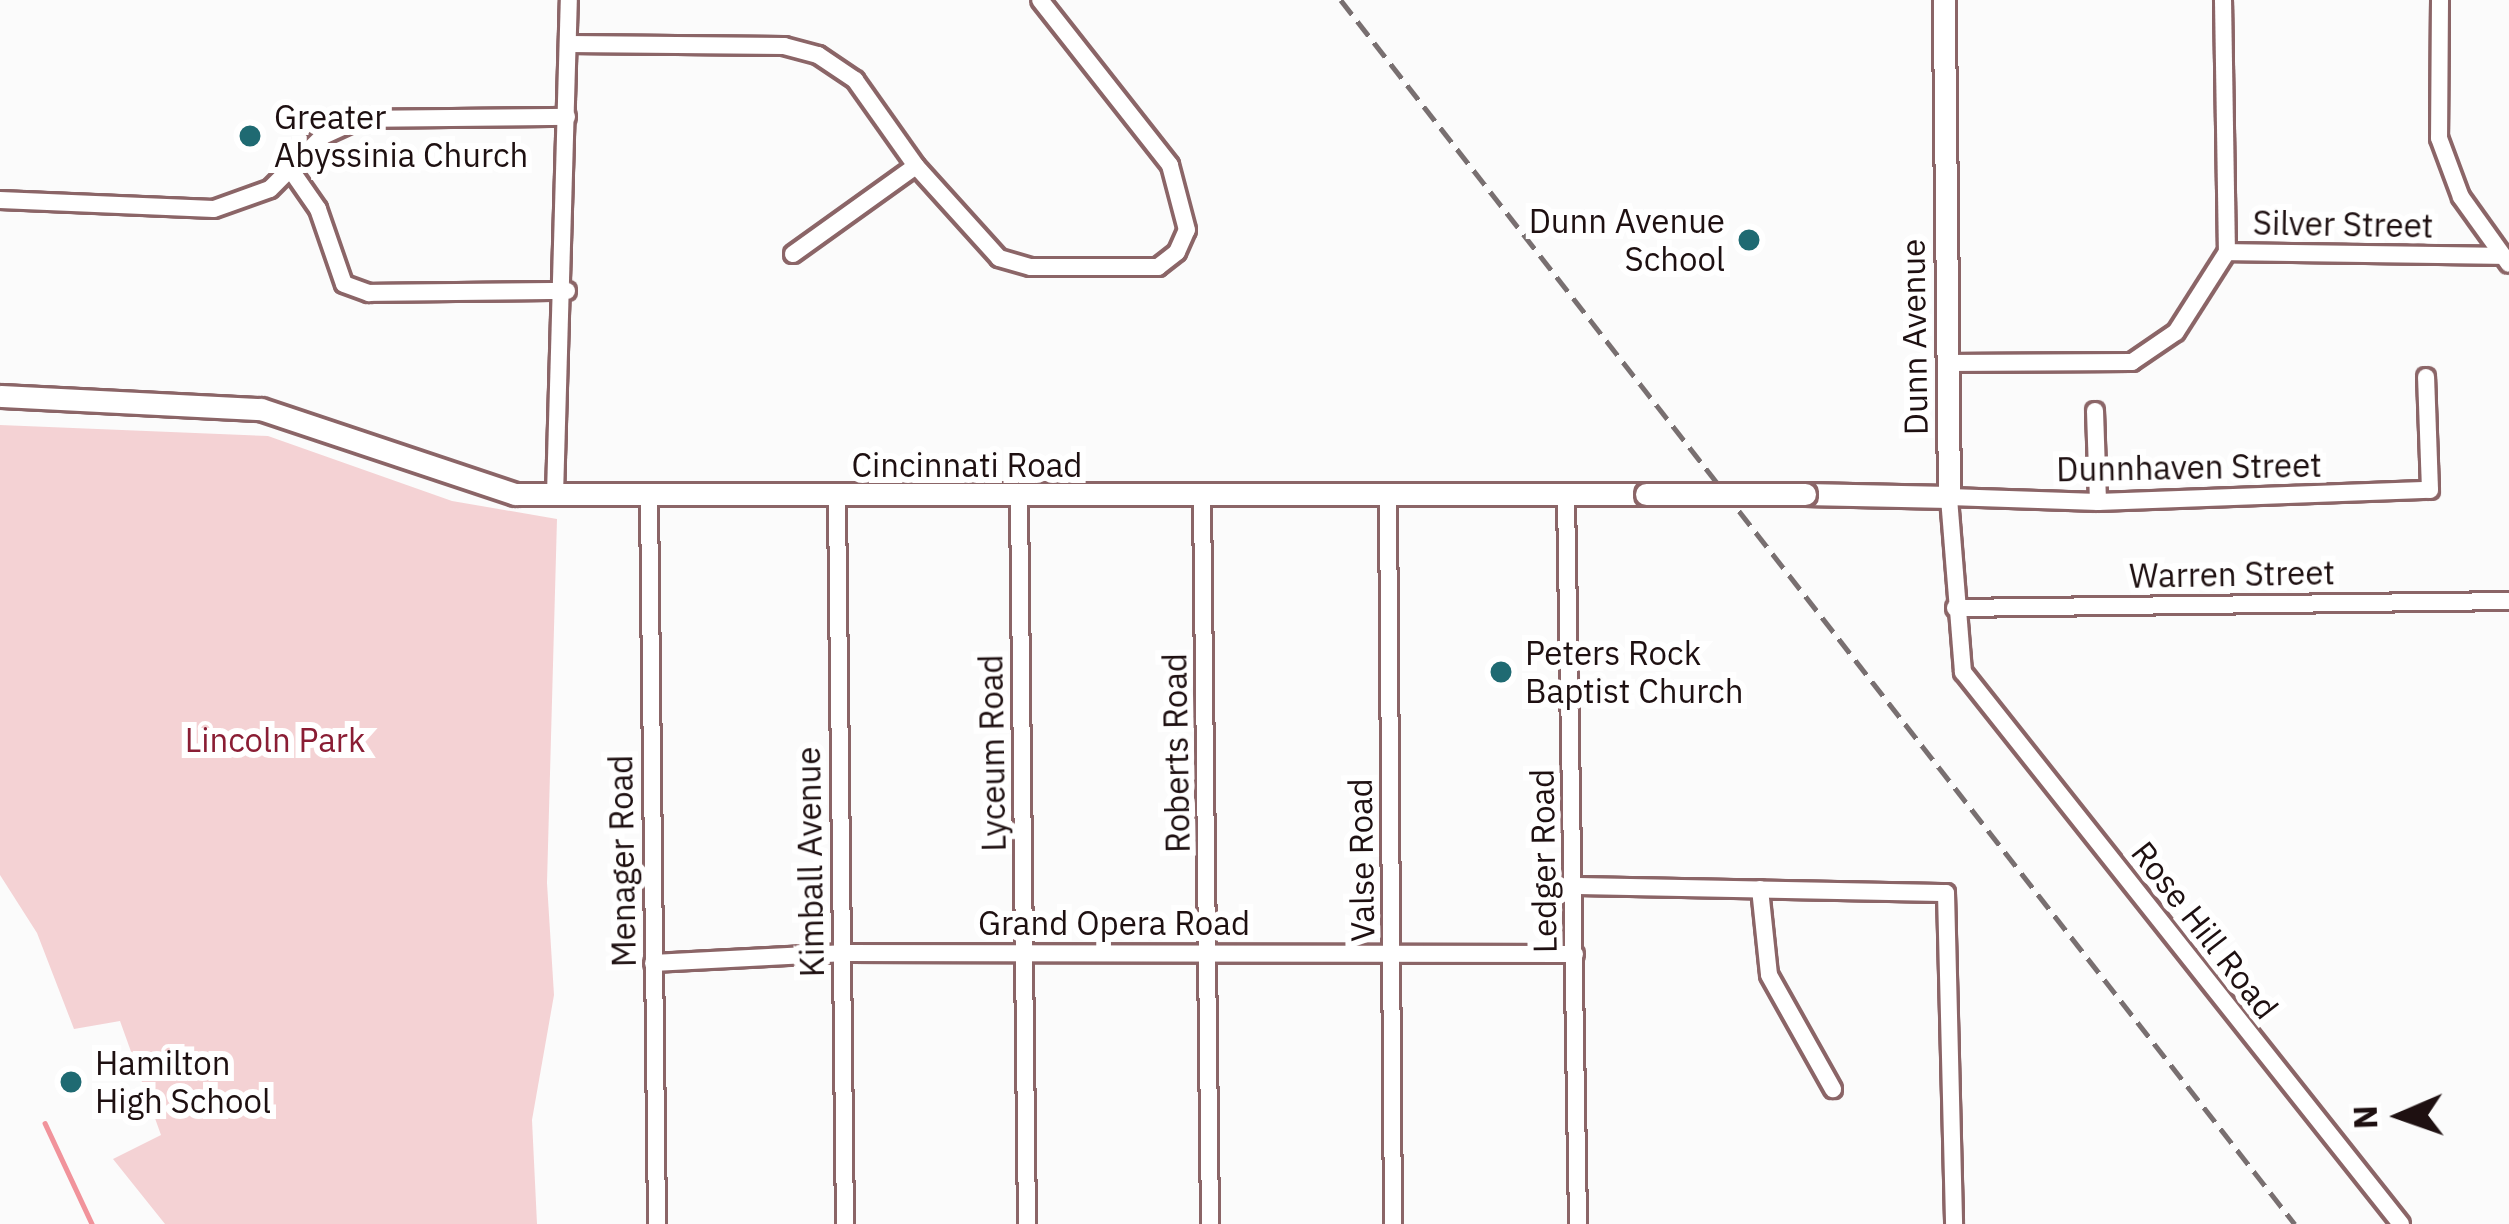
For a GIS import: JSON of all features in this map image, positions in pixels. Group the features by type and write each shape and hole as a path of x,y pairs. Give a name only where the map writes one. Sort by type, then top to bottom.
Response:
{"street":[{"path":"556,495 567,291 569,0"},
{"path":"569,44 784,46 818,55 855,80 916,166 999,259 1031,267 1158,267 1178,252 1186,202 1170,165 1040,0"},
{"name":"Dunn Avenue","path":"1944,0 1949,497 1963,673"},
{"path":"2223,0 2227,252"},
{"path":"2440,0 2439,138 2461,197 2506,260"},
{"path":"0,200 214,209 241,204 293,173 323,136 361,119 567,117"},
{"path":"794,254 916,166"},
{"path":"293,173 318,208 344,284 369,293 567,291"},
{"name":"Silver Street","path":"1946,363 2132,362 2176,332 2227,252 2506,260"},
{"name":"Dunnhaven Street","path":"1949,497 2098,502 2430,490 2426,376"},
{"name":"Cincinnati Road","path":"0,396 261,409 515,494 837,499 1949,497"},
{"path":"2095,411 2098,502"},
{"name":"Valse Road","path":"1388,495 1393,1224"},
{"name":"Roberts Road","path":"1202,496 1210,1224"},
{"name":"Menager Road","path":"649,497 657,1224"},
{"name":"Ledger Road","path":"1566,497 1578,1224"},
{"name":"Lyceum Road","path":"1019,498 1027,1224"},
{"name":"Kimball Avenue","path":"837,499 845,1224"},
{"name":"Warren Street","path":"1955,608 2509,601"},
{"name":"Rose Hill Road","path":"1963,673 2401,1224"},
{"path":"1573,886 1946,893 1954,1224"},
{"path":"1760,889 1769,975 1833,1089"},
{"name":"Grand Opera Road","path":"653,963 841,953 1575,953"}],"green space":[{"name":"Lincoln Park","path":"0,425 268,436 452,501 557,519 547,883 554,995 532,1120 537,1224 165,1224 113,1159 161,1135 120,1021 74,1029 37,933 0,875"}],"waterway":[{"path":"45,1123 92,1224"}],"railway":[{"path":"1341,0 2295,1224"}],"place":[{"name":"Greater Abyssinia Church","path":"250,136"},
{"name":"Dunn Avenue School","path":"1749,240"},
{"name":"Peters Rock Baptist Church","path":"1501,672"},
{"name":"Hamilton High School","path":"71,1082"}]}
